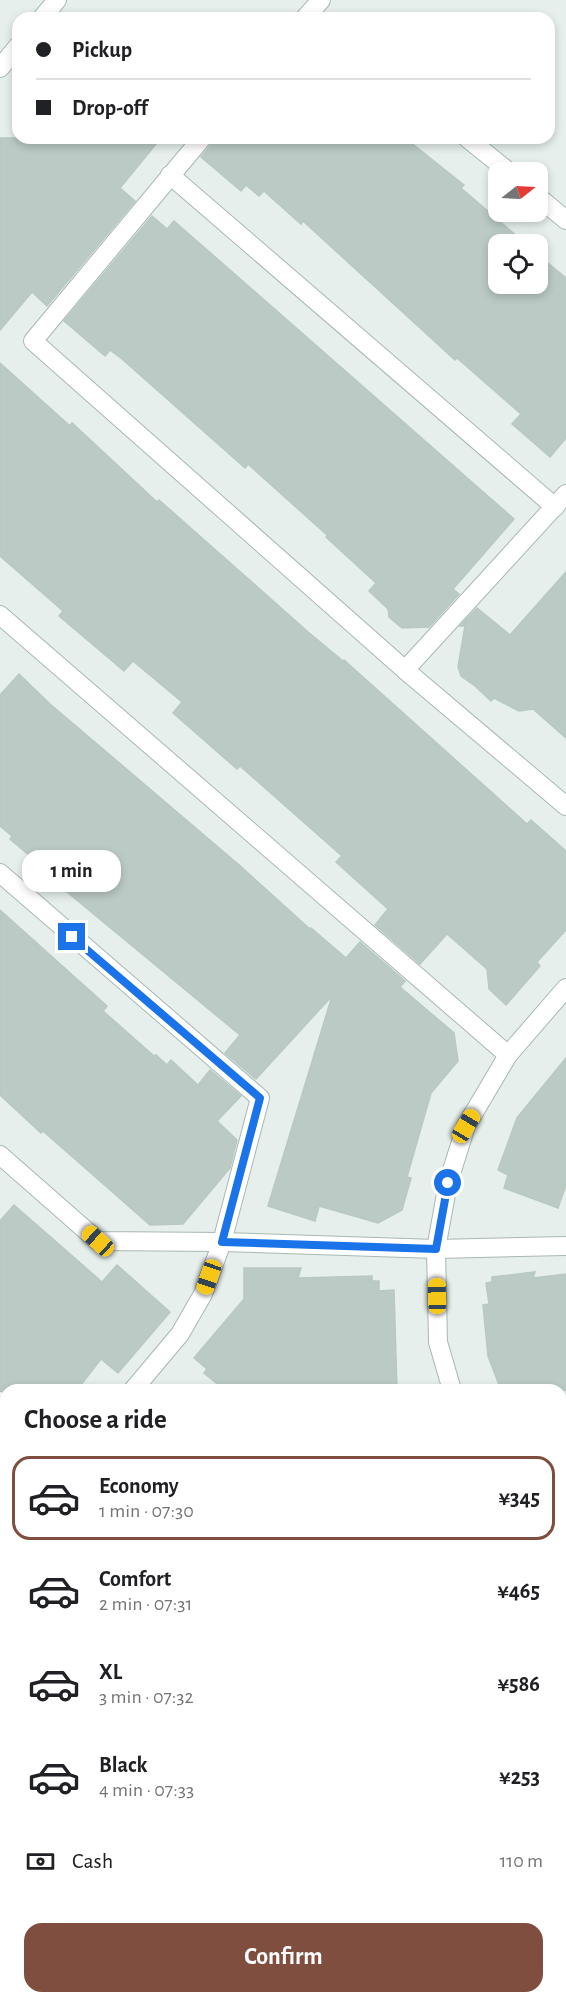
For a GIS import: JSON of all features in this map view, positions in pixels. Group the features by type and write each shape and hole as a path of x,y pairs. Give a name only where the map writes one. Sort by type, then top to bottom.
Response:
{"street":[{"path":"0,68 12,53"},
{"path":"197,144 33,341 405,670 566,806"},
{"path":"474,144 496,162"},
{"path":"170,175 560,500 405,670"},
{"path":"548,205 566,220"},
{"path":"0,615 508,1055"},
{"path":"0,873 260,1098 222,1242 203,1294 180,1334 138,1384"},
{"path":"450,1384 438,1342 436,1249 448,1183 466,1126 508,1055 566,988"},
{"path":"0,1155 98,1241 222,1242 436,1249 566,1246"}],"building":[{"path":"0,138 12,138 12,144 156,144 120,188 135,201 47,306 32,292 0,330"},
{"path":"211,144 413,144 464,185 461,188 488,211 488,222 500,222 514,234 488,234 488,294 548,294 548,263 566,278 566,438 550,457 512,424 521,414 457,358 455,360 303,221 301,224 264,191 259,196 246,185 241,191 201,157"},
{"path":"152,216 167,229 174,221 514,519 453,589 459,594 429,627 402,628 389,617 388,609 369,591 376,583 326,537 327,535 248,464 245,468 122,359 110,350 105,356 64,321"},
{"path":"0,363 70,426 72,423 157,502 159,500 307,631 344,660 527,824 531,820 566,851 566,930 537,962 540,966 506,1005 489,989 487,969 447,934 420,964 375,925 388,909 336,862 342,856 240,766 237,769 173,713 182,702 133,661 124,671 59,616 63,611 0,556"},
{"path":"566,572 566,738 533,709 519,711 494,698 491,701 461,676 458,667 465,626 460,626 477,608 510,635"},
{"path":"19,674 50,704 238,864 310,929 346,958 360,942 405,981 400,987 454,1033 458,1061 431,1093 407,1177 411,1178 402,1210 378,1223 319,1206 315,1221 268,1206 332,996 256,1079 225,1053 240,1035 66,891 68,888 10,839 12,836 0,826 0,695"},
{"path":"0,910 107,1006 103,1011 154,1056 156,1055 167,1065 171,1060 198,1085 210,1070 241,1096 217,1121 237,1140 230,1168 183,1224 150,1225 43,1131 41,1133 0,1095"},
{"path":"566,1058 566,1185 558,1208 504,1188 508,1175 498,1170 517,1118"},
{"path":"14,1205 102,1282 117,1265 170,1312 118,1373 101,1359 82,1384 0,1384 0,1221"},
{"path":"244,1268 301,1268 298,1278 372,1276 372,1281 379,1281 379,1291 394,1290 397,1384 218,1384 204,1373 207,1369 194,1358 244,1299"},
{"path":"535,1272 533,1278 566,1274 566,1384 499,1384 488,1356 483,1305 489,1304 486,1283 492,1282 492,1277"}],"route":[{"path":"72,937 260,1098 222,1242 436,1249 448,1183"}]}
